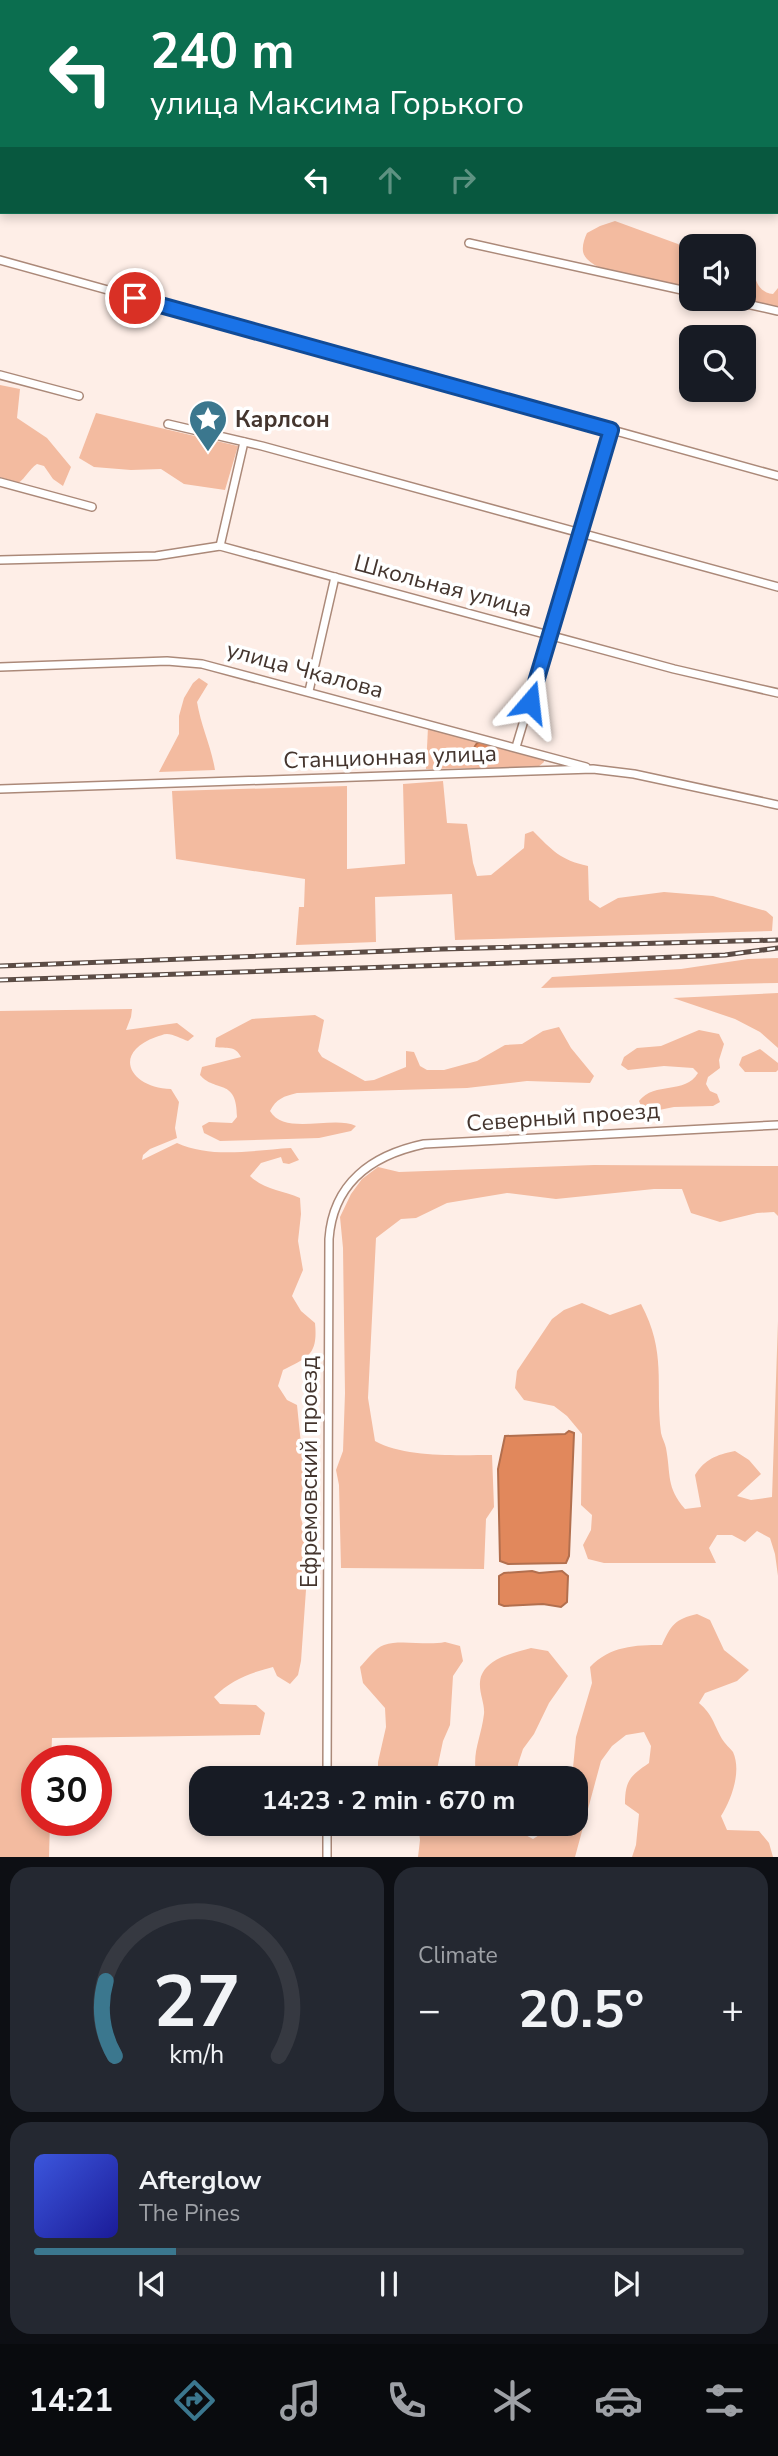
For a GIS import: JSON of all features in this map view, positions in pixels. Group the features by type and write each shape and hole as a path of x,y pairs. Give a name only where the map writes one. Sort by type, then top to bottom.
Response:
{"street":[{"path":"469,243 679,289"},
{"path":"0,260 778,476"},
{"path":"756,306 778,311"},
{"path":"0,375 79,396"},
{"path":"168,424 244,442 778,587"},
{"path":"516,747 611,430"},
{"path":"0,560 156,556 220,546 244,442"},
{"path":"0,482 92,507"},
{"name":"Школьная улица","path":"220,546 674,669 778,693"},
{"path":"309,691 335,577"},
{"name":"улица Чкалова","path":"0,667 187,662 220,667 593,769"},
{"path":"550,771 554,763 553,757"},
{"name":"Станционная улица","path":"0,789 593,769 634,774 778,805"},
{"name":"Северный проезд","path":"359,1174 384,1156 424,1144 778,1125"},
{"name":"Ефремовский проезд","path":"327,1766 329,1239 333,1213 338,1202 359,1174"},
{"path":"327,1836 327,1857"}],"shaded area":[{"path":"615,221 679,245 679,287 620,275 587,259 583,243 587,233"},
{"path":"756,279 761,289 766,292 773,294 778,288 778,307 756,302"},
{"path":"0,385 20,389 17,418 47,438 71,467 63,486 53,479 44,466 37,464 18,483 0,477"},
{"path":"96,413 238,446 225,490 184,484 161,469 94,467 79,458"},
{"path":"199,678 208,684 197,702 215,770 159,772 179,734 179,716 184,698"},
{"path":"428,727 544,759 544,762 538,767 426,769"},
{"path":"479,741 487,741 492,750 490,757 479,759 474,754 474,746"},
{"path":"443,781 447,823 467,824 477,876 491,875 524,848 525,834 533,831 557,853 570,861 588,866 589,900 600,908 618,898 664,892 713,896 766,911 773,917 772,931 455,940 452,894 375,897 376,942 296,945 299,907 304,907 305,879 176,859 172,791 347,786 347,869 405,864 403,784"},
{"path":"778,958 778,983 541,988 552,977 681,969 748,959"},
{"path":"778,993 778,1048 760,1032 735,1019 673,998"},
{"path":"132,1009 126,1030 177,1023 194,1036 188,1041 164,1034 156,1037 142,1044 130,1060 131,1069 136,1076 145,1083 171,1089 179,1102 175,1128 177,1138 150,1149 143,1155 142,1160 177,1143 204,1151 219,1152 291,1148 299,1160 283,1163 281,1157 261,1163 250,1176 267,1187 300,1198 298,1241 303,1270 292,1296 301,1311 315,1323 316,1333 310,1353 283,1370 278,1386 287,1400 297,1405 304,1473 300,1515 309,1547 298,1675 290,1684 277,1676 273,1667 242,1678 214,1697 220,1704 256,1705 265,1713 260,1735 52,1738 52,1745 21,1745 21,1836 50,1836 49,1857 0,1857 0,1011"},
{"path":"315,1015 324,1020 318,1051 322,1057 365,1081 406,1067 406,1051 414,1052 420,1066 427,1070 444,1070 477,1061 505,1045 522,1044 543,1031 559,1027 571,1048 594,1076 590,1083 527,1081 467,1088 297,1093 281,1099 270,1111 286,1122 347,1123 356,1126 351,1131 319,1138 220,1141 204,1133 202,1126 209,1122 232,1123 237,1117 236,1104 229,1091 200,1075 202,1067 241,1057 233,1049 215,1047 216,1038 252,1019"},
{"path":"699,1030 719,1034 724,1044 719,1060 720,1068 708,1077 706,1084 710,1091 717,1094 720,1102 713,1106 674,1107 649,1112 642,1108 639,1101 646,1095 686,1084 698,1073 693,1068 664,1066 628,1070 621,1065 624,1057 637,1048 661,1046"},
{"path":"760,1049 778,1063 776,1072 745,1072 739,1065 742,1057"},
{"path":"594,1165 778,1166 778,1216 774,1212 757,1213 720,1222 691,1213 682,1189 654,1189 556,1199 507,1193 447,1203 416,1218 401,1219 376,1238 368,1398 375,1441 416,1453 492,1455 494,1507 486,1519 484,1569 341,1568 339,1485 336,1470 343,1451 345,1393 343,1248 340,1217 351,1194 362,1179 378,1167 399,1172"},
{"path":"582,1303 610,1315 641,1304 657,1353 659,1415 670,1480 685,1509 701,1507 695,1475 703,1465 712,1458 735,1451 749,1460 761,1474 737,1496 751,1500 772,1497 778,1321 778,1576 770,1538 757,1531 745,1542 732,1535 717,1535 709,1548 716,1563 604,1563 588,1559 583,1545 591,1530 592,1515 581,1505 582,1434 567,1416 554,1406 524,1400 515,1388 517,1371 552,1319 564,1310"},
{"path":"569,1431 574,1433 569,1556 566,1563 508,1564 500,1561 498,1469 505,1436 565,1434"},
{"path":"562,1571 568,1576 567,1602 561,1607 543,1604 499,1604 499,1576 504,1573"},
{"path":"697,1614 710,1620 724,1650 749,1670 737,1681 705,1693 699,1703 710,1715 722,1739 733,1752 735,1760 734,1786 721,1816 727,1830 759,1831 769,1843 773,1857 632,1857 639,1814 625,1804 625,1796 630,1780 649,1763 651,1746 644,1732 626,1735 612,1746 601,1761 588,1809 588,1766 573,1766 576,1737 592,1683 590,1667 614,1651 633,1646 662,1645 668,1632 684,1618"},
{"path":"445,1642 460,1646 463,1661 453,1676 450,1725 443,1741 438,1766 378,1766 386,1727 385,1708 363,1683 360,1667 384,1645"},
{"path":"531,1648 548,1651 568,1676 523,1749 518,1766 475,1766 484,1714 480,1686 482,1674 492,1662"},
{"path":"420,1836 527,1836 533,1839 538,1836 581,1836 575,1857 418,1857"}],"railway":[{"path":"0,966 442,949 777,940"},
{"path":"0,980 725,955 778,948"}],"place":[{"name":"Карлсон","path":"208,453"}],"route":[{"path":"135,298 611,430 530,702"}]}
